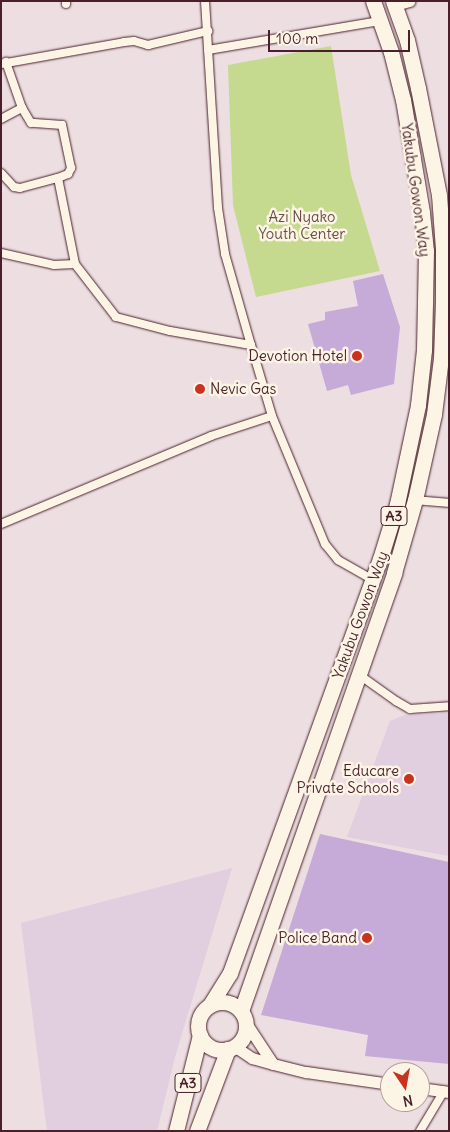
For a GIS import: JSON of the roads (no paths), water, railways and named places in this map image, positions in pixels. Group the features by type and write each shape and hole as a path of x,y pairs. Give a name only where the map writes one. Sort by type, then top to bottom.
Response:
{"highway":[{"name":"Yakubu Gowon Way","path":"210,1005 230,973 373,580 397,504 418,405 424,350 426,251 416,167 403,100 391,52 373,1"},
{"name":"Yakubu Gowon Way","path":"243,1017 358,674 394,573 415,500 434,414 441,358 443,273 439,194 399,2"},
{"path":"426,271 443,273"},
{"path":"223,1002 236,1006 243,1017 244,1036 231,1048 208,1046 200,1035 198,1028 200,1015 210,1005 223,1002"},
{"name":"A3","path":"176,1131 200,1035"},
{"name":"A3","path":"197,1131 231,1048"}],"main road":[{"path":"243,1017 273,1064"},
{"path":"231,1048 252,1058 306,1072 380,1083"},
{"path":"430,1089 446,1091"}],"street":[{"path":"205,1 218,208 225,254 251,345 272,416 325,544 338,560 373,580"},
{"path":"208,50 380,21"},
{"path":"1,173 14,187 20,188 58,178 68,174 71,168 62,125 31,123 22,108 4,63 124,42 148,45 208,31"},
{"path":"1,119 22,108"},
{"path":"58,178 76,264 116,317 170,331 251,345"},
{"path":"1,254 54,265 76,264"},
{"path":"1,524 211,436 272,416"},
{"path":"415,500 449,503"},
{"path":"358,674 410,709 449,706"},
{"path":"420,1131 446,1091"}],"place":[{"name":"Devotion Hotel","path":"357,356"},
{"name":"Nevic Gas","path":"200,389"},
{"name":"Educare Private Schools","path":"409,779"},
{"name":"Police Band","path":"367,938"}],"park label":[{"name":"Azi Nyako Youth Center","path":"302,224"}]}
